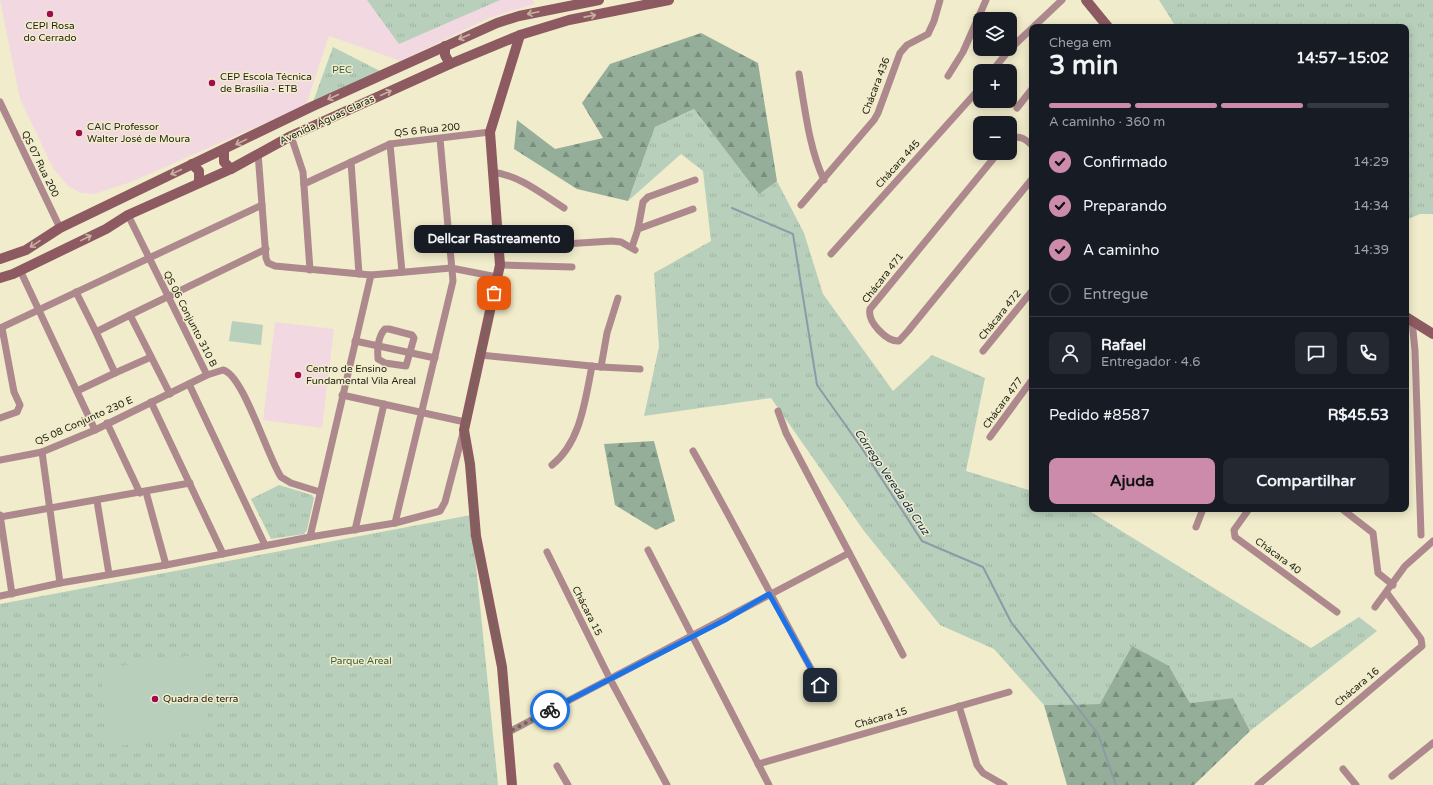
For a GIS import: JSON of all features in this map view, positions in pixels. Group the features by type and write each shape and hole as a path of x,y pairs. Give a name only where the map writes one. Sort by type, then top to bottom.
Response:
{"main road":[{"name":"Avenida Águas Claras","path":"0,259 26,250 60,228 311,107 497,23 551,9 599,0"},
{"name":"Avenida Águas Claras","path":"0,278 106,229 128,215 231,169 291,136 509,39 569,20 668,0"},
{"path":"1086,0 1104,24"},
{"path":"551,9 553,26"},
{"path":"512,785 502,667 476,536 471,471 464,426 500,265 490,132 520,35"},
{"path":"509,39 515,49"},
{"path":"445,46 445,55 450,64"},
{"path":"224,150 224,162 231,169"},
{"path":"192,164 199,171 199,182"},
{"path":"1409,319 1433,334"}],"street":[{"name":"Chácara 436","path":"801,205 874,120 881,107 900,53 907,45 928,34 934,21 940,0"},
{"path":"948,76 963,52 986,0"},
{"path":"1037,24 1062,0"},
{"path":"1017,42 1029,31"},
{"path":"998,64 1004,56"},
{"path":"799,74 808,128 824,180"},
{"path":"1017,108 1029,94"},
{"name":"Chácara 445","path":"831,254 973,96"},
{"name":"QS 07 Rua 200","path":"1,107 60,228"},
{"name":"QS 6 Rua 200","path":"304,184 390,144 490,132"},
{"path":"291,136 303,172 310,270"},
{"path":"1017,137 1020,137 1029,143"},
{"path":"395,523 453,281 440,139"},
{"path":"390,144 402,272"},
{"path":"258,153 266,261 272,265 371,275 451,268 497,277"},
{"name":"Chácara 471","path":"992,160 870,309 871,318 888,338 893,341 899,341 1029,183"},
{"path":"351,162 359,274"},
{"path":"492,172 500,173 523,182 564,208"},
{"path":"499,248 604,242 621,242 634,248 643,202 648,197 695,180"},
{"path":"0,418 17,412 20,405 14,392 1,328 262,205"},
{"path":"638,229 693,208"},
{"name":"QS 06 Conjunto 310 B","path":"128,215 207,375 223,370 231,373 245,397 281,477 291,483 320,492"},
{"path":"96,332 266,249"},
{"path":"500,265 572,267"},
{"path":"20,270 95,430"},
{"path":"310,537 371,275"},
{"path":"76,292 116,373"},
{"name":"Chácara 472","path":"983,351 1029,295"},
{"path":"601,367 607,333 618,298"},
{"path":"130,315 170,394"},
{"path":"1409,319 1416,350 1421,535"},
{"path":"389,329 413,336 414,340 411,352 407,365 401,366 378,360 378,346 383,331 389,329"},
{"path":"355,341 435,358"},
{"path":"480,355 601,367 640,369"},
{"path":"77,391 151,357"},
{"path":"552,465 566,451 576,432 592,366"},
{"name":"QS 08 Conjunto 230 E","path":"0,460 42,452 95,430 207,375"},
{"path":"189,384 265,545"},
{"name":"Chácara 477","path":"990,437 1029,384"},
{"path":"0,596 60,582 166,565 265,545 395,523 434,513 442,509 464,426 384,404 342,395"},
{"path":"151,402 223,554"},
{"path":"354,530 384,404"},
{"path":"778,411 786,433 903,655"},
{"path":"107,423 143,492 166,565"},
{"path":"693,451 731,517 769,594 820,685"},
{"path":"42,452 60,582"},
{"path":"12,594 0,516 97,501 190,483"},
{"path":"97,501 109,574"},
{"path":"1196,527 1202,512"},
{"name":"Chácara 40","path":"1247,512 1234,530 1235,537 1337,612"},
{"path":"1346,512 1373,533 1378,573 1393,585"},
{"path":"1375,607 1393,585 1405,566 1433,541"},
{"path":"648,550 769,785"},
{"name":"Chácara 15","path":"547,552 610,679 667,785"},
{"path":"507,733 692,635 725,620 769,594 849,553"},
{"name":"Chácara 16","path":"1258,785 1422,646 1420,640 1387,593"},
{"name":"Chácara 15","path":"758,764 1009,692"},
{"path":"959,706 976,765 983,773 1004,785"},
{"path":"1392,776 1433,743"},
{"path":"557,766 568,785"},
{"path":"1343,769 1356,785"}],"shaded area":[{"name":"CEP Escola Técnica de Brasília - ETB","path":"0,0 533,0 534,4 489,18 401,61 329,36 306,105 131,182 94,194 81,193 68,186 53,168 20,99"},
{"name":"Centro de Ensino Fundamental Vila Areal","path":"275,322 334,329 322,428 263,420"}],"green space":[{"path":"367,0 500,0 399,44"},
{"path":"1159,0 1433,0 1433,214 1420,214 1409,219 1409,24 1174,24"},
{"path":"701,33 758,63 777,181 759,194 694,109 655,127 628,201 577,189 514,149 517,120 555,149 603,138 582,103 610,64"},
{"name":"PEC","path":"333,47 380,71 313,102"},
{"path":"694,109 759,193 777,181 804,233 823,294 893,391 932,355 985,378 966,471 1029,490 1029,512 1091,512 1311,648 1359,617 1377,631 1250,731 1233,698 1190,703 1169,666 1100,704 1044,705 994,649 940,625 864,531 771,398 644,416 659,347 654,273 711,241 703,171 681,154 628,201 655,127"},
{"path":"232,321 263,325 261,345 229,341"},
{"path":"654,441 675,521 656,530 615,505 604,444"},
{"path":"279,485 312,495 314,498 307,530 304,534 271,539 251,499"},
{"name":"Parque Areal","path":"471,515 498,785 0,785 0,604"},
{"path":"1132,646 1169,666 1190,703 1233,698 1250,731 1194,785 1067,785 1044,705 1100,704"},
{"name":"Quadra de terra","path":"201,654 209,729 109,748 100,669"}],"waterway":[{"name":"Córrego Vereda da Cruz","path":"732,208 793,234 817,385 861,447 922,541 983,567 1011,622 1098,734 1116,785"}],"way so far":[{"path":"494,293 464,430 474,499 473,518 492,625 502,667 507,733 550,710"}],"place":[{"name":"CEPI Rosa do Cerrado","path":"50,14"},
{"name":"CEP Escola Técnica de Brasília - ETB","path":"212,83"},
{"name":"CAIC Professor Walter José de Moura","path":"79,133"},
{"name":"Dellcar Rastreamento","path":"494,293"},
{"name":"Centro de Ensino Fundamental Vila Areal","path":"298,375"},
{"name":"Quadra de terra","path":"155,699"}],"route":[{"path":"550,710 692,635 725,620 769,594 820,685"}]}
